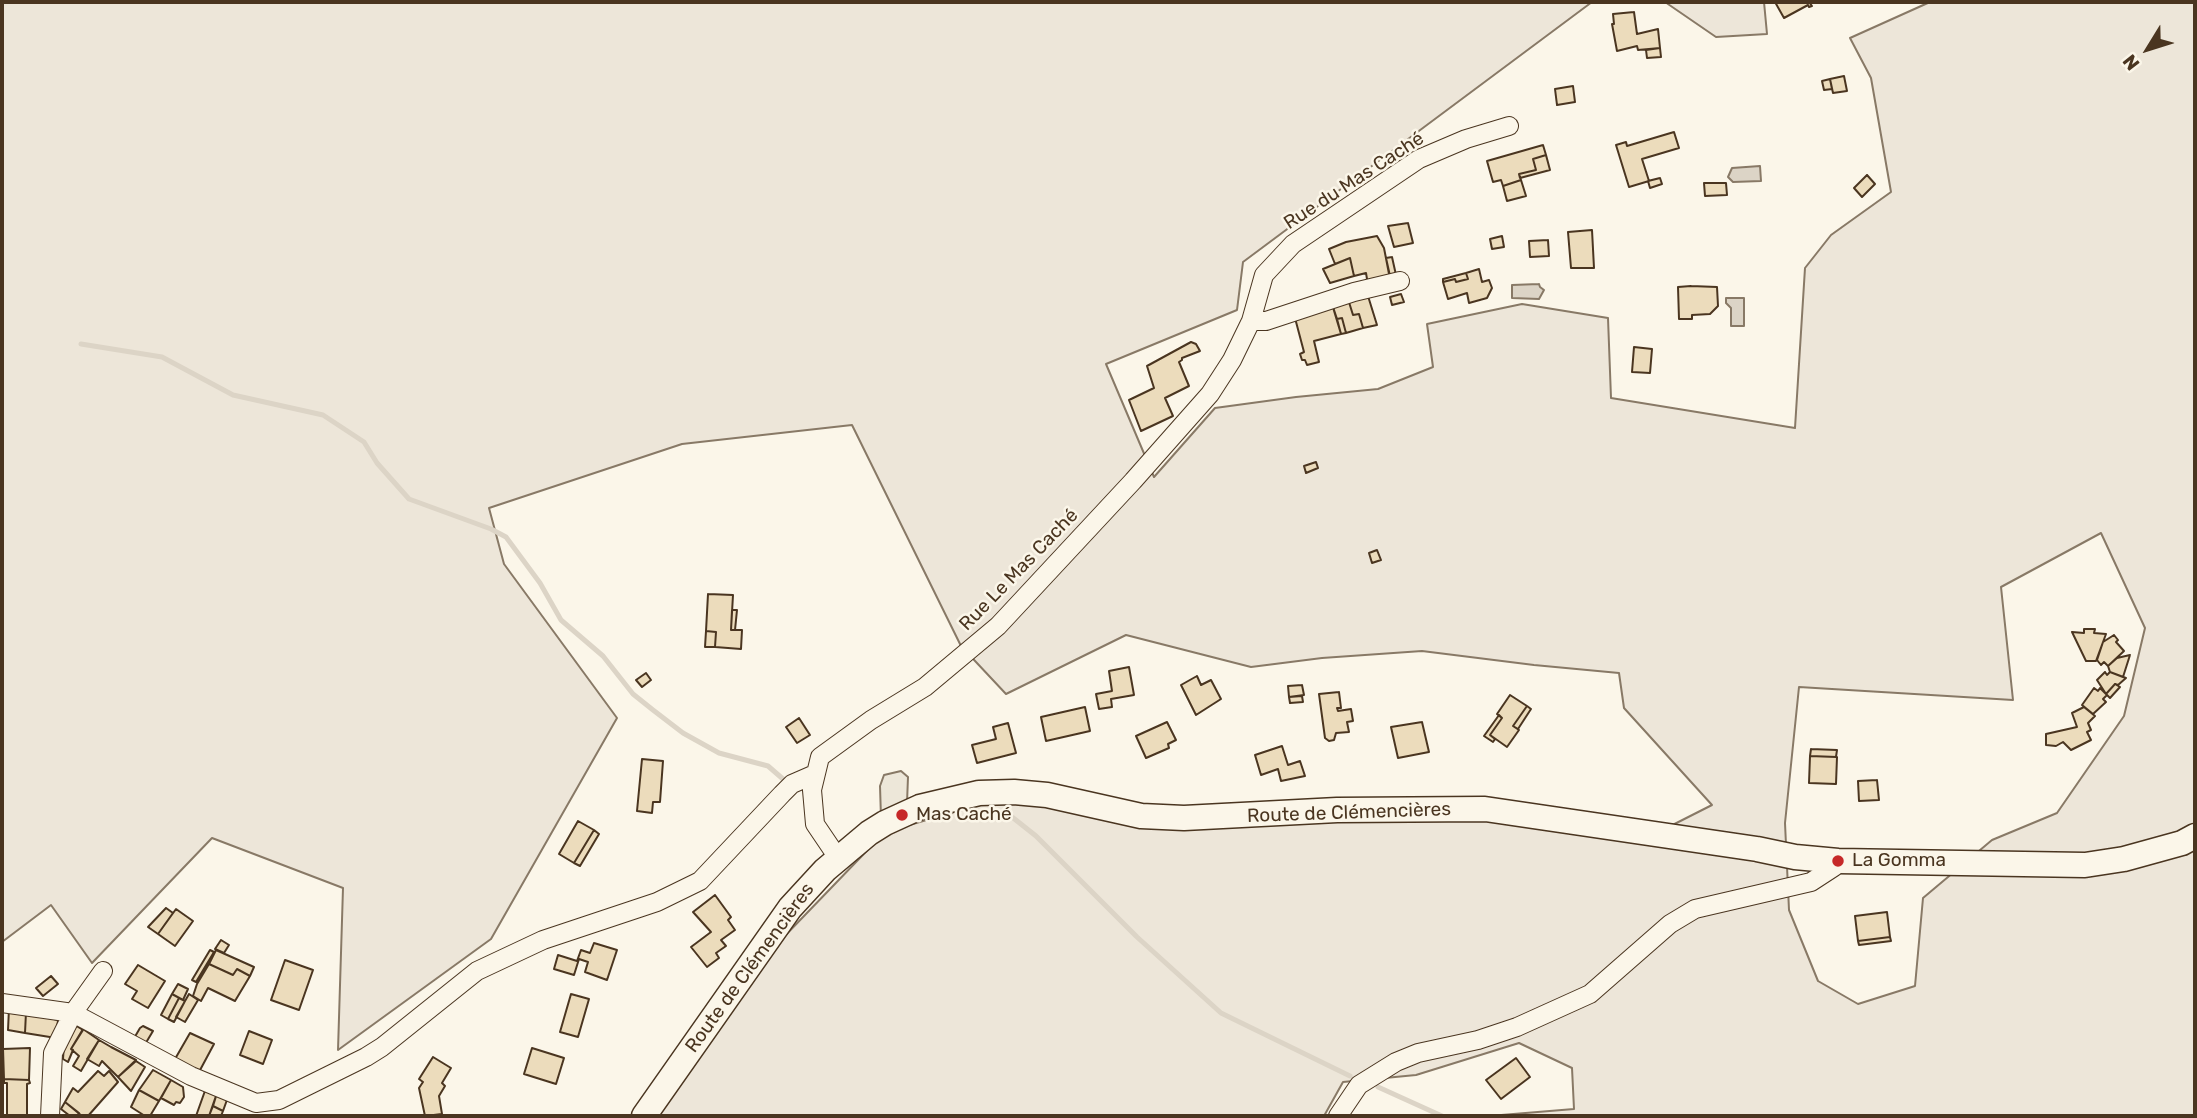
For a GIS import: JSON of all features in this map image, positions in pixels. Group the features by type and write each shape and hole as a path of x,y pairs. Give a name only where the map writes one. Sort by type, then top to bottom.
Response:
{"street":[{"name":"Rue du Mas Caché","path":"1251,321 1264,275 1293,244 1419,159 1466,138 1509,125"},
{"path":"1251,321 1266,321 1354,292 1400,281"},
{"name":"Rue Le Mas Caché","path":"815,775 820,757 871,720 925,687 999,626 1210,394 1232,360 1251,321"},
{"path":"815,775 812,790 815,824 838,858"},
{"path":"2,1003 73,1013 191,1076 257,1103 279,1100 382,1047 477,971 543,940 657,902 700,881 782,794 792,785 815,775"},
{"name":"Route de Clémencières","path":"644,1116 790,908 825,870 877,828 920,807 979,793 1047,795 1141,817 1184,818 1337,810 1485,809 1795,857 1838,861 2085,865 2124,859 2182,844 2195,836"},
{"path":"1338,1116 1359,1085 1396,1062 1419,1053 1478,1040 1517,1027 1590,994 1670,924 1695,909 1811,882 1834,867 1838,861"},
{"path":"50,1116 53,1053 73,1013 103,971"}],"shaded area":[{"path":"2,2 1592,2 1243,262 1237,310 1106,364 1154,477 1215,408 1378,389 1433,367 1427,324 1522,304 1608,318 1611,398 1795,428 1805,268 1831,235 1891,192 1871,78 1850,38 1930,2 2195,2 2195,1116 1489,1116 1574,1109 1572,1068 1519,1043 1416,1075 1343,1082 1324,1116 658,1116 778,943 885,832 1003,798 1278,824 1486,797 1637,843 1712,805 1624,708 1619,673 1422,651 1322,658 1251,667 1126,635 1006,694 961,646 852,425 682,444 489,508 504,564 617,718 491,939 338,1050 343,888 212,838 92,963 51,905 2,942","holes":["2101,533 2145,628 2124,716 2057,813 1992,840 1923,898 1915,986 1858,1004 1818,981 1789,910 1785,823 1799,687 2013,700 2001,587"]},
{"path":"1665,2 1764,2 1767,34 1716,37"},
{"path":"1760,166 1761,181 1733,182 1728,177 1732,168"},
{"path":"1539,284 1544,290 1539,299 1512,298 1512,285"},
{"path":"1726,298 1744,298 1744,326 1731,326 1731,308 1726,303"},
{"path":"901,771 908,777 907,803 881,818 880,786 884,775"}],"building":[{"path":"1775,2 1809,2 1812,6 1808,5 1784,18"},
{"path":"1634,12 1637,34 1658,29 1660,48 1638,50 1637,46 1617,51 1613,14"},
{"path":"1660,48 1661,57 1647,58 1646,50"},
{"path":"1844,76 1847,91 1833,93 1830,79"},
{"path":"1830,79 1832,89 1824,90 1822,81"},
{"path":"1573,86 1575,102 1557,105 1555,89"},
{"path":"1674,132 1679,148 1642,159 1649,181 1629,187 1616,145 1626,142 1627,146"},
{"path":"1543,145 1546,155 1533,159 1536,170 1519,174 1521,180 1503,186 1501,180 1493,182 1487,161"},
{"path":"1546,155 1550,170 1520,178 1519,174 1536,170 1533,159"},
{"path":"1867,175 1875,184 1862,197 1854,188"},
{"path":"1660,178 1662,184 1650,188 1648,181"},
{"path":"1521,180 1526,196 1507,201 1503,186"},
{"path":"1704,183 1726,183 1727,195 1705,196"},
{"path":"1408,223 1413,243 1394,247 1388,226"},
{"path":"1592,230 1594,268 1571,268 1568,232"},
{"path":"1377,236 1384,248 1390,279 1368,285 1366,273 1354,276 1350,258 1335,264 1329,249 1346,242"},
{"path":"1502,236 1504,247 1492,249 1490,239"},
{"path":"1548,240 1549,256 1530,257 1529,241"},
{"path":"1392,257 1396,275 1390,276 1386,258"},
{"path":"1350,258 1354,276 1330,283 1323,269"},
{"path":"1479,269 1482,282 1489,280 1492,288 1487,298 1469,303 1467,293 1448,299 1443,282 1468,279 1466,273"},
{"path":"1466,273 1468,279 1443,282 1443,279"},
{"path":"1678,287 1717,287 1718,306 1710,314 1679,319"},
{"path":"1401,294 1404,302 1392,305 1390,297"},
{"path":"1368,296 1377,325 1363,328 1359,314 1353,315 1348,299"},
{"path":"1348,299 1353,315 1359,314 1363,328 1346,333 1342,318 1337,319 1332,304"},
{"path":"1332,304 1341,334 1314,341 1319,362 1307,365 1300,354 1304,352 1295,318"},
{"path":"1342,318 1346,333 1341,334 1337,319"},
{"path":"1191,342 1196,344 1200,351 1182,358 1179,362 1189,386 1165,398 1173,416 1141,431 1129,400 1154,388 1147,366"},
{"path":"1634,347 1652,349 1650,373 1632,372"},
{"path":"1316,462 1318,468 1306,473 1304,466"},
{"path":"1377,550 1381,560 1372,563 1369,553"},
{"path":"708,594 733,595 731,630 742,630 741,649 715,647 716,632 706,631"},
{"path":"732,610 737,610 735,630 731,630"},
{"path":"2084,629 2095,629 2094,633 2106,634 2096,661 2086,661 2072,632 2084,633"},
{"path":"706,631 716,632 715,647 705,647"},
{"path":"2114,635 2124,651 2108,666 2104,662 2101,665 2097,660 2103,642"},
{"path":"2130,655 2123,677 2110,672 2108,666 2117,658"},
{"path":"1129,667 1134,695 1111,699 1112,707 1099,709 1096,694 1112,691 1109,671"},
{"path":"2105,672 2107,675 2110,672 2126,678 2118,685 2115,684 2106,694 2097,680"},
{"path":"646,673 651,680 642,687 636,680"},
{"path":"1197,676 1201,685 1211,680 1221,699 1196,715 1181,685"},
{"path":"2115,684 2120,687 2110,698 2106,694"},
{"path":"1302,685 1304,695 1289,697 1288,686"},
{"path":"2094,688 2098,691 2100,688 2107,695 2103,699 2106,702 2093,714 2082,705"},
{"path":"1339,692 1341,708 1337,708 1338,711 1351,709 1353,721 1347,722 1349,732 1336,733 1334,740 1329,741 1325,738 1319,694"},
{"path":"1510,695 1527,706 1513,726 1519,730 1507,747 1490,735 1502,718 1497,714"},
{"path":"1302,696 1303,702 1290,703 1289,697"},
{"path":"1527,706 1531,709 1518,729 1513,726"},
{"path":"1085,707 1090,731 1046,741 1041,717"},
{"path":"2084,707 2095,716 2088,723 2091,730 2087,732 2091,740 2071,750 2063,742 2056,746 2046,745 2046,734 2077,727 2072,713"},
{"path":"1499,715 1502,718 1490,735 1495,739 1493,742 1484,736"},
{"path":"799,718 810,735 797,743 786,727"},
{"path":"1167,722 1176,740 1168,744 1169,748 1146,758 1136,736"},
{"path":"1422,722 1429,752 1398,758 1391,727"},
{"path":"1008,723 1016,753 977,763 972,745 996,739 993,727"},
{"path":"1282,746 1288,765 1300,761 1305,776 1281,781 1278,769 1261,775 1255,755"},
{"path":"1811,749 1837,750 1836,757 1810,756"},
{"path":"1810,756 1837,757 1836,784 1809,783"},
{"path":"642,759 663,761 660,802 653,802 652,813 637,811"},
{"path":"1877,780 1879,800 1859,801 1858,781"},
{"path":"578,821 594,830 574,863 559,854"},
{"path":"594,830 599,834 580,866 574,863"},
{"path":"715,895 731,917 728,920 735,930 721,940 726,946 716,953 719,958 707,967 691,947 711,932 693,912"},
{"path":"166,908 173,913 158,934 148,927"},
{"path":"176,909 193,921 175,946 158,934"},
{"path":"1887,912 1890,937 1858,941 1855,916"},
{"path":"1890,937 1891,941 1859,945 1858,941"},
{"path":"221,940 229,945 224,953 215,949"},
{"path":"594,943 617,950 607,980 585,972 588,962 579,959 574,975 554,969 558,955 577,961 581,950 590,953"},
{"path":"210,950 214,952 196,982 192,980"},
{"path":"216,950 254,967 250,976 237,969 233,975 209,964"},
{"path":"285,960 313,970 299,1010 271,1000"},
{"path":"209,964 233,975 237,969 250,976 235,1001 208,988 201,1001 193,996"},
{"path":"138,965 165,981 148,1008 132,999 137,991 125,984"},
{"path":"51,976 58,984 43,996 36,988"},
{"path":"178,984 188,989 183,1000 172,994"},
{"path":"172,994 179,998 168,1019 161,1015"},
{"path":"189,994 198,1000 185,1022 176,1017"},
{"path":"571,994 589,999 578,1037 560,1032"},
{"path":"179,998 185,1001 174,1022 168,1019"},
{"path":"9,1008 26,1012 25,1033 8,1030"},
{"path":"26,1012 58,1020 56,1038 25,1033"},
{"path":"75,1025 83,1030 71,1049 73,1050 68,1062 63,1059 64,1044"},
{"path":"143,1026 153,1031 144,1046 133,1040"},
{"path":"83,1029 99,1040 81,1071 73,1066 79,1056 71,1049"},
{"path":"249,1031 272,1040 263,1064 240,1055"},
{"path":"190,1033 214,1044 199,1072 175,1059"},
{"path":"99,1040 136,1060 118,1077 102,1061 99,1066 87,1059"},
{"path":"30,1048 29,1080 4,1079 3,1049"},
{"path":"532,1048 564,1058 556,1084 524,1074"},
{"path":"433,1057 451,1068 442,1083 445,1086 439,1096 442,1114 425,1116 419,1088 423,1082 419,1079"},
{"path":"1516,1058 1530,1077 1501,1099 1486,1080"},
{"path":"136,1061 145,1067 131,1091 118,1077"},
{"path":"153,1070 171,1080 159,1101 139,1090"},
{"path":"98,1071 104,1076 109,1071 118,1082 88,1116 82,1116 65,1102 73,1088 78,1092"},
{"path":"4,1079 29,1080 27,1116 7,1116 7,1083 4,1083"},
{"path":"171,1080 183,1087 184,1097 180,1103 176,1102 174,1105 161,1098"},
{"path":"206,1088 217,1093 209,1116 196,1116"},
{"path":"139,1090 159,1101 150,1116 145,1116 131,1107"},
{"path":"217,1093 228,1097 223,1111 213,1106"},
{"path":"65,1102 79,1113 77,1116 70,1116 61,1109"},
{"path":"213,1106 223,1111 221,1116 209,1116"}],"waterway":[{"path":"81,344 162,357 233,395 323,415 364,442 377,463 409,499 506,537 540,583 561,620 603,656 633,694 653,710 683,733 719,753 768,766 783,779"},
{"path":"1007,813 1036,836 1137,937 1221,1013 1350,1076"},
{"path":"1378,1087 1442,1116"}],"place":[{"name":"Mas Caché","path":"902,815"},
{"name":"La Gomma","path":"1838,861"}]}
